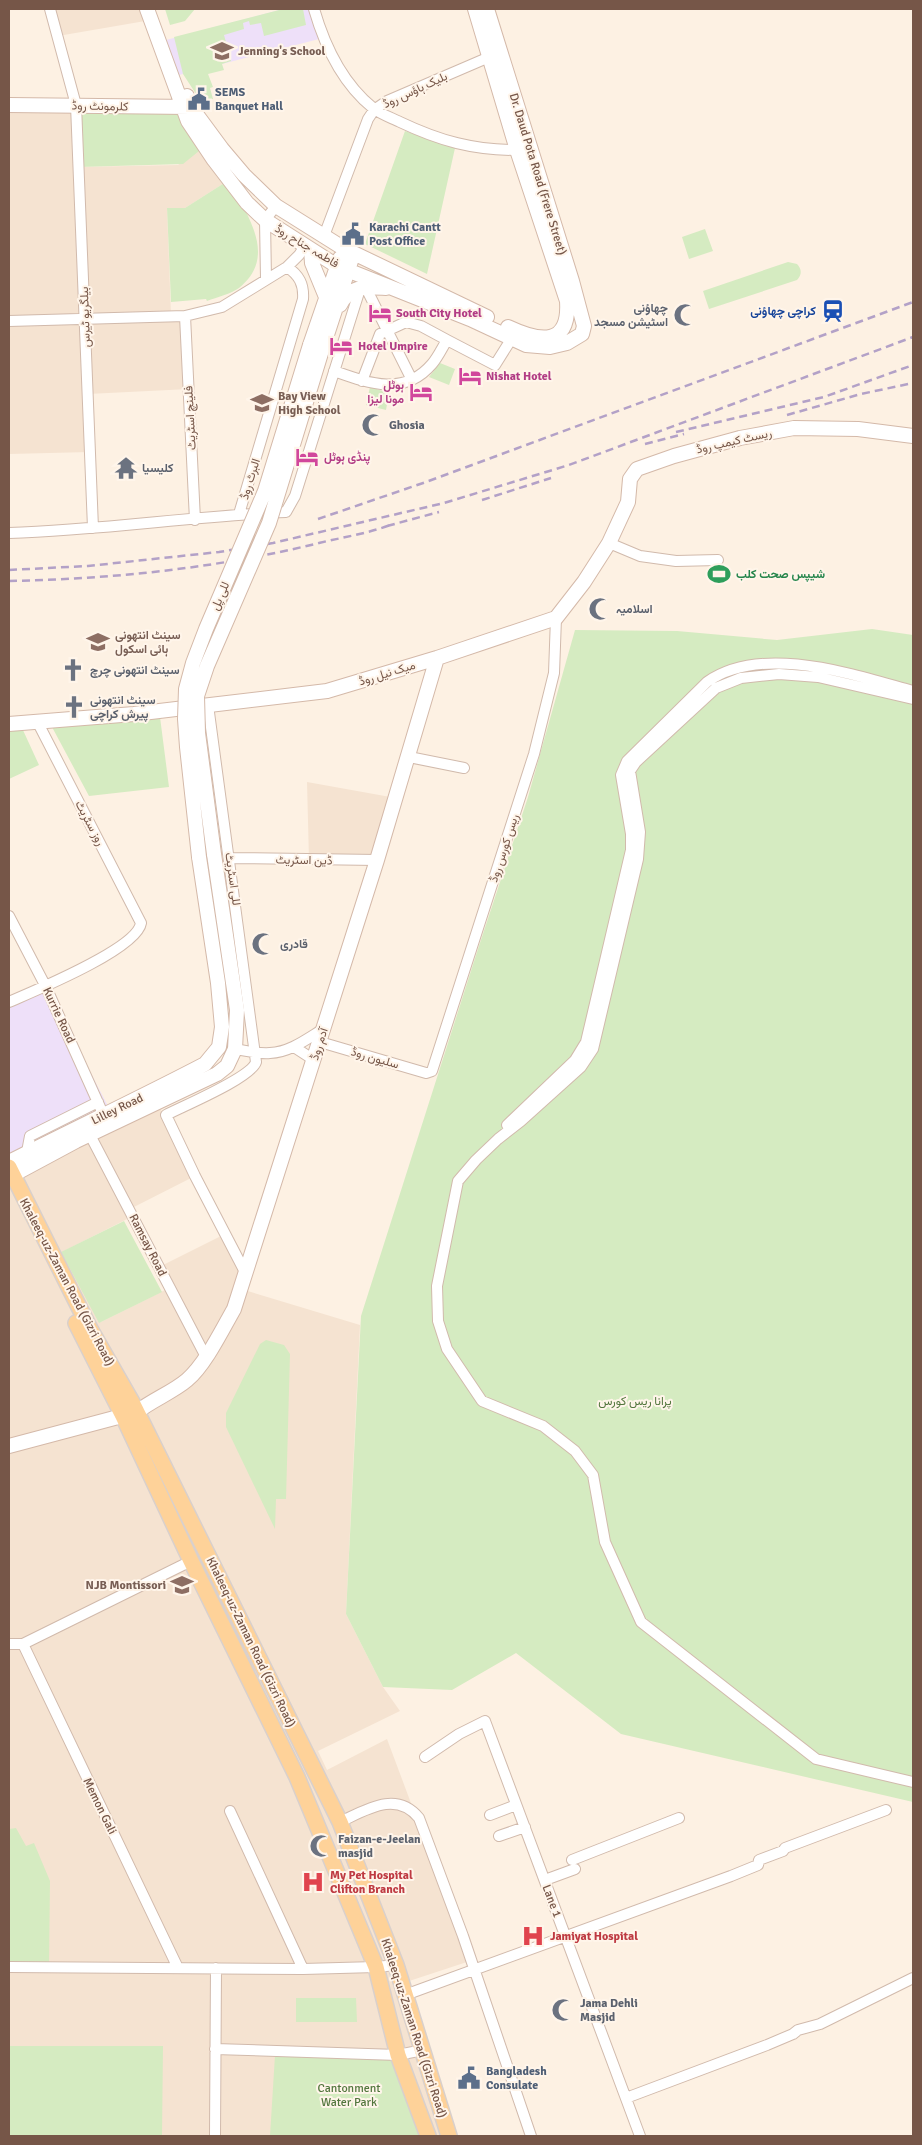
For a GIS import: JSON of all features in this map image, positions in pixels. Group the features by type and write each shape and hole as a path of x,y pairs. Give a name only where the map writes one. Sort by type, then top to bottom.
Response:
{"main road":[{"name":"فاطمہ جناح روڈ","path":"147,9 206,150 248,203 265,220 342,267 396,288 526,345 544,348 567,343 578,337"},
{"name":"فاطمہ جناح روڈ","path":"154,9 187,107 244,175 276,206 349,250 530,336 554,336 564,328"},
{"name":"Dr. Daud Pota Road (Frere Street)","path":"475,9 494,55 580,310 584,329 578,337"},
{"name":"Dr. Daud Pota Road (Frere Street)","path":"487,9 494,55 517,150 567,301 567,318 564,328"},
{"name":"کلرمونٹ روڈ","path":"9,105 187,107"},
{"path":"308,248 326,297"},
{"path":"316,347 326,297 349,250"},
{"path":"326,335 342,267"},
{"path":"316,347 326,335 345,295 363,288 396,288"},
{"name":"للی پل","path":"235,1049 237,1010 198,733 197,696 207,666 269,523 316,347"},
{"name":"للی پل","path":"218,1047 222,1027 220,1004 199,857 186,747 186,689 193,663 203,638 265,492 316,347"},
{"name":"ریسٹ کیمپ روڈ","path":"609,543 628,502 630,479 636,469 674,456 740,438 794,428 858,429 913,436"},
{"path":"556,618 580,588 609,543"},
{"name":"میک نیل روڈ","path":"9,724 38,723 208,706 327,691 437,658 556,618"},
{"name":"آدم روڈ","path":"128,1410 153,1400 187,1380 206,1357 234,1309 325,1028 437,658"},
{"name":"Lilley Road","path":"32,1157 104,1116 205,1064 216,1053 218,1047"},
{"name":"Lilley Road","path":"32,1157 90,1135 217,1074 227,1066 235,1049"},
{"path":"11,1177 32,1157"},
{"name":"Khaleeq-uz-Zaman Road (Gizri Road)","path":"11,1177 90,1328 128,1410 191,1561 297,1777 376,1967 398,2054 428,2136"},
{"path":"15,1435 128,1410"},
{"path":"9,1446 128,1410"},
{"name":"Khaleeq-uz-Zaman Road (Gizri Road)","path":"128,1410 258,1658 340,1822 396,1965 449,2136"},
{"path":"243,1667 258,1658"}],"street":[{"name":"بیلگریو ٹیرس","path":"50,9 76,105 93,528"},
{"path":"314,9 321,34 335,63 348,82 374,110 423,133 456,144 490,150 517,150"},
{"name":"بلیک ہاؤس روڈ","path":"324,236 362,131 374,110 387,101 494,55"},
{"path":"266,279 265,220 276,206"},
{"path":"9,321 185,316 222,307 287,267 308,248"},
{"name":"البرٹ روڈ","path":"9,533 79,530 196,520 239,514 303,299 304,290 300,279 287,267"},
{"path":"239,514 286,512 290,508 363,288"},
{"path":"363,288 388,331 412,380"},
{"name":"فلینچ اسٹریٹ","path":"185,316 196,520"},
{"path":"362,381 380,334 406,322 421,326 495,365 512,338"},
{"path":"334,371 362,381 387,386 412,380 432,364 447,340"},
{"path":"609,543 640,556 676,561 718,560"},
{"name":"ریس کورس روڈ","path":"430,1073 458,993 534,754 554,673 556,618"},
{"path":"498,1139 509,1123 575,1060 586,1042 631,850 631,834 622,790 622,775 627,761 707,682 720,673 752,666 798,663 913,690"},
{"path":"913,699 818,677 779,674 741,678 716,688 636,762 630,772 640,832 638,859 593,1049 582,1067 498,1139 458,1181 437,1286 438,1321 447,1349 482,1401 543,1426 575,1451 593,1475 605,1542 641,1622 816,1759 913,1782"},
{"name":"للی اسٹریٹ","path":"208,706 255,1052"},
{"name":"روز سٹریٹ","path":"38,723 141,923 140,930 124,944 46,987"},
{"path":"408,757 464,768"},
{"name":"ڈین اسٹریٹ","path":"230,858 377,860"},
{"name":"Kurrie Road","path":"9,916 46,987 104,1116"},
{"path":"9,1002 46,987"},
{"path":"235,1049 270,1054 294,1046 325,1028"},
{"name":"سلیون روڈ","path":"320,1042 430,1073"},
{"path":"294,1046 314,1060"},
{"path":"246,1274 195,1176 166,1115 249,1072 254,1068 256,1062 255,1052"},
{"path":"32,1157 30,1136 98,1102"},
{"name":"Ramsay Road","path":"90,1135 206,1357"},
{"path":"9,1644 23,1644 191,1561"},
{"name":"Memon Gali","path":"23,1644 178,1968"},
{"name":"Lane 1","path":"425,1757 459,1734 485,1721 640,2136"},
{"path":"340,1822 375,1806 395,1803 411,1809 419,1818 531,2136"},
{"path":"490,1815 516,1805"},
{"path":"405,1995 758,1865 759,1860 783,1851 785,1848 886,1810"},
{"path":"230,1811 303,1969"},
{"path":"544,1880 573,1864 679,1818"},
{"path":"499,1836 525,1827"},
{"path":"9,1967 303,1969 396,1965"},
{"path":"215,2136 216,1968"},
{"path":"626,2098 767,2045 798,2030 820,2024 913,1978"},
{"path":"215,2049 398,2054 422,2050"}],"shaded area":[{"path":"50,9 147,9 151,20 58,36"},
{"name":"Jenning's School","path":"283,9 314,9 323,38 179,75 166,40"},
{"path":"9,105 75,107 79,167 178,165 204,147 229,180 185,208 167,208 171,316 185,316 189,389 88,394 90,452 9,454"},
{"path":"307,782 396,798 377,860 309,860"},
{"path":"46,987 110,1110 9,1170 9,1002"},
{"path":"158,1104 195,1176 130,1209 133,1216 64,1251 101,1322 169,1288 159,1267 225,1234 246,1274 241,1289 360,1325 346,1614 383,1687 400,1711 318,1751 327,1770 387,1739 470,1961 397,1985 445,2136 9,2136 9,1150"}],"green space":[{"path":"165,9 195,9 185,21 170,25"},
{"path":"283,9 303,9 306,25 264,36 261,23 250,25 249,21 243,23 244,29 224,35 231,61 222,64 224,70 208,74 213,87 210,88 213,99 200,100 183,74 174,37"},
{"path":"77,106 182,107 204,147 183,164 79,167"},
{"path":"405,131 455,148 427,274 365,244"},
{"path":"229,180 255,235 258,249 257,262 251,276 236,290 207,301 206,299 171,302 167,208 185,208"},
{"path":"705,229 713,251 689,259 682,237"},
{"path":"788,262 797,264 801,270 797,280 709,309 703,291"},
{"path":"440,363 455,369 449,385 429,377"},
{"path":"370,387 389,393 386,410 366,405"},
{"name":"پرانا ریس کورس","path":"872,629 913,635 913,1802 621,1734 516,1653 452,1690 383,1687 346,1614 361,1316 528,797 575,630 677,631 777,640"},
{"path":"160,717 169,787 89,796 52,727"},
{"path":"9,728 22,728 39,765 9,779"},
{"path":"124,1221 162,1292 99,1323 61,1252"},
{"path":"266,1340 284,1345 290,1354 286,1499 276,1499 275,1529 226,1427 226,1413 260,1344"},
{"path":"16,1828 26,1846 34,1843 50,1881 49,1967 9,1967 9,1829"},
{"path":"296,1998 356,1998 357,2022 296,2022"},
{"path":"9,2046 163,2046 162,2136 9,2136"},
{"name":"Cantonment Water Park","path":"275,2055 398,2055 428,2136 270,2136"}],"railway":[{"path":"318,519 426,482 913,302"},
{"path":"9,570 88,566 219,552 273,543 444,503 569,465 913,337"},
{"path":"676,432 824,397 913,365"},
{"path":"787,415 861,394 913,383"},
{"path":"645,444 684,434"},
{"path":"482,500 551,478"},
{"path":"387,526 439,512"},
{"path":"9,581 87,578 165,571 281,552 393,524"}],"place":[{"name":"Jenning's School","path":"222,51"},
{"name":"SEMS Banquet Hall","path":"199,99"},
{"name":"Karachi Cantt Post Office","path":"353,234"},
{"name":"کراچی چھاؤنی","path":"833,311"},
{"name":"South City Hotel","path":"380,313"},
{"name":"چھاؤنی اسٹیشن مسجد","path":"685,315"},
{"name":"Hotel Umpire","path":"341,346"},
{"name":"Nishat Hotel","path":"470,376"},
{"name":"ہوٹل مونا لیزا","path":"421,392"},
{"name":"Bay View High School","path":"262,403"},
{"name":"Ghosia","path":"373,425"},
{"name":"پنڈی ہوٹل","path":"307,457"},
{"name":"کلیسیا","path":"126,468"},
{"name":"شیپس صحت کلب","path":"719,574"},
{"name":"اسلامیہ","path":"600,609"},
{"name":"سینٹ انتھونی ہائی اسکول","path":"98,642"},
{"name":"سینٹ انتھونی چرچ","path":"73,670"},
{"name":"سینٹ انتھونی پیرش کراچی","path":"74,707"},
{"name":"قادری","path":"263,944"},
{"name":"NJB Montissori","path":"182,1585"},
{"name":"Faizan-e-Jeelan masjid","path":"321,1846"},
{"name":"My Pet Hospital Clifton Branch","path":"313,1882"},
{"name":"Jamiyat Hospital","path":"533,1936"},
{"name":"Jama Dehli Masjid","path":"563,2010"},
{"name":"Bangladesh Consulate","path":"469,2078"}]}
